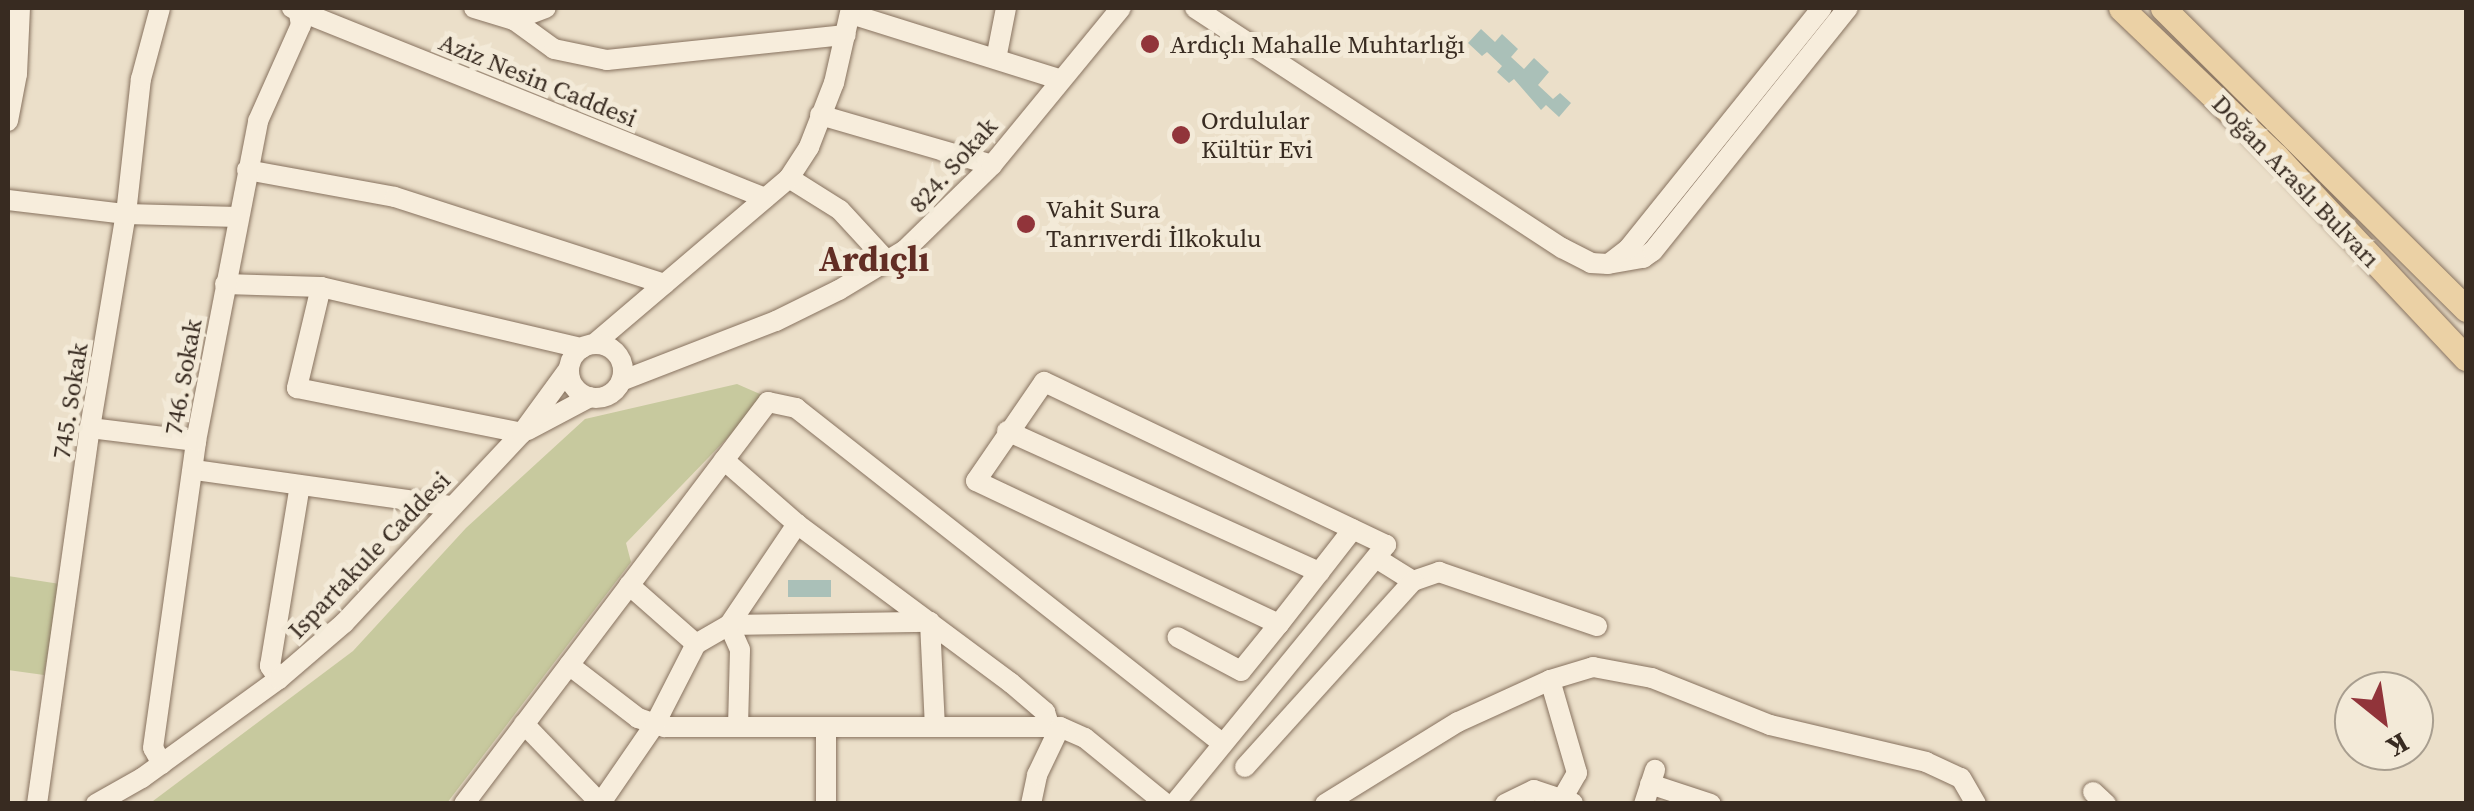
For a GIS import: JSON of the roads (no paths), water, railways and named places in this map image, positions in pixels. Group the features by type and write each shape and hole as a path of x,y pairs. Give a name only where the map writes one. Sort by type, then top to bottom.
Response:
{"main road":[{"name":"Doğan Araslı Bulvarı","path":"2121,8 2276,156 2466,358"},
{"name":"Doğan Araslı Bulvarı","path":"2163,8 2466,309"}],"street":[{"path":"8,121 13,37 20,8"},
{"name":"745. Sokak","path":"37,804 90,428 126,214 141,79 160,8"},
{"name":"746. Sokak","path":"162,764 153,748 196,470 196,440 258,121 301,25 296,8"},
{"name":"Aziz Nesin Caddesi","path":"296,8 765,198"},
{"path":"474,8 514,20 554,49 606,60 846,35"},
{"path":"514,20 546,8"},
{"path":"996,59 1006,8"},
{"name":"824. Sokak","path":"621,382 776,320 887,261 938,222 992,165 1121,8"},
{"path":"1195,8 1562,248 1591,263 1608,264 1643,258 1653,250 1848,8"},
{"path":"1608,264 1628,249 1822,8"},
{"path":"225,284 321,287 588,346 606,346 619,357 621,382 608,395 590,397 574,387 568,370 588,346 789,178 808,147 834,83 851,11 1058,80"},
{"path":"820,115 992,165"},
{"path":"247,170 395,197 664,284"},
{"path":"789,178 840,210 887,261"},
{"path":"8,200 126,214 238,216"},
{"path":"321,287 297,388 522,434"},
{"name":"Ispartakule Caddesi","path":"96,804 162,764 279,678 344,624 522,434 568,370"},
{"path":"1279,624 976,481 1044,382 1352,529 1413,581"},
{"name":"Ispartakule Caddesi","path":"522,434 590,397"},
{"path":"464,804 768,402 796,408 1222,744"},
{"path":"90,428 196,440"},
{"path":"1008,431 1320,572"},
{"path":"724,460 797,524 1045,712 1055,726"},
{"path":"196,470 452,506"},
{"path":"279,678 270,666 300,485"},
{"path":"524,724 601,803 655,724 696,644 729,625 797,524"},
{"path":"1176,637 1241,671 1352,529"},
{"path":"1174,804 1381,552"},
{"path":"1245,767 1413,581 1439,572 1597,626"},
{"path":"629,585 696,644"},
{"path":"729,625 930,622"},
{"path":"930,622 935,726"},
{"path":"729,625 740,650 738,727"},
{"path":"569,665 638,718 655,724 826,730 1055,726 1084,738 1166,804"},
{"path":"1324,804 1458,722 1550,680 1593,667 1652,678 1770,725 1926,762 1961,778 1976,804"},
{"path":"1505,804 1534,790 1564,802 1577,773 1550,680"},
{"path":"1031,804 1055,726"},
{"path":"826,730 826,804"},
{"path":"1650,786 1711,804"}],"water":[{"path":"1481,29 1495,42 1502,34 1518,49 1511,57 1524,69 1534,58 1549,72 1538,85 1553,99 1560,93 1571,103 1559,117 1546,105 1541,110 1514,79 1509,83 1497,72 1502,66 1487,52 1482,56 1468,43"},
{"path":"788,580 831,580 831,597 788,597"}],"place":[{"name":"Ardıçlı Mahalle Muhtarlığı","path":"1150,44"},
{"name":"Ordulular Kültür Evi","path":"1181,135"},
{"name":"Vahit Sura Tanrıverdi İlkokulu","path":"1026,224"}],"district":[{"name":"Ardıçlı","path":"874,259"}]}
